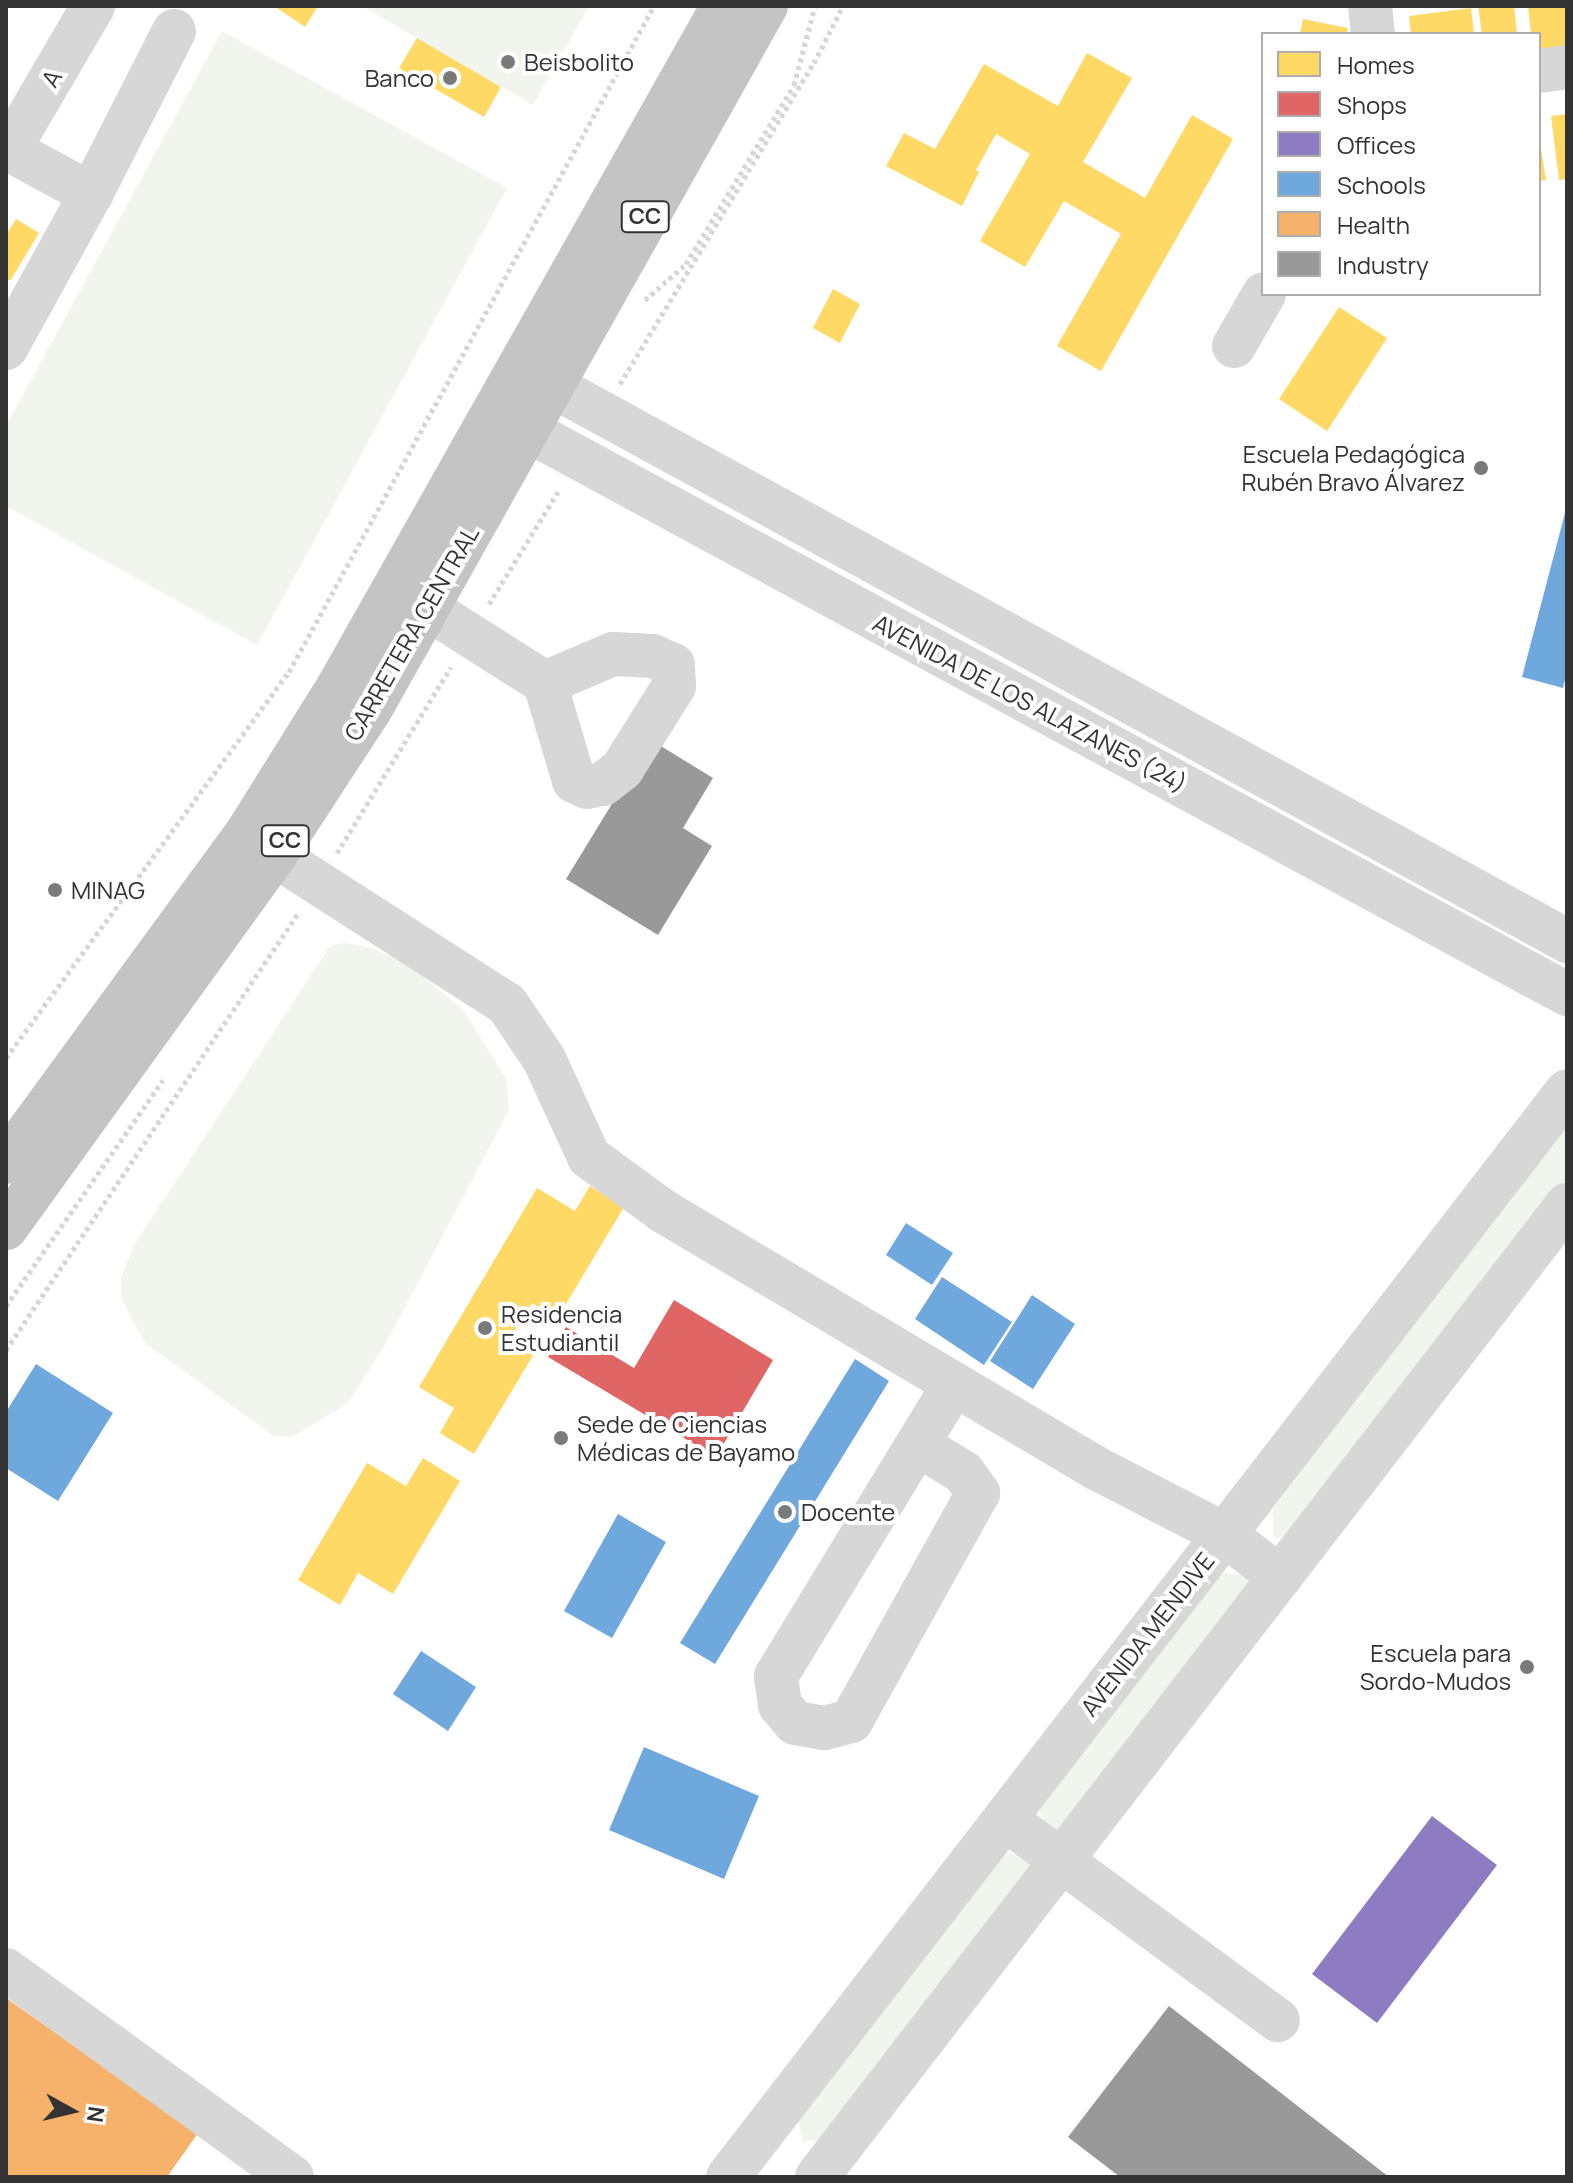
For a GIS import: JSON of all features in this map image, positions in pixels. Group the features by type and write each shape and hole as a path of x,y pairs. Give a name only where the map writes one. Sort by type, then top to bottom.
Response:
{"highway":[{"name":"CARRETERA CENTRAL","path":"536,377 723,6"},
{"name":"CARRETERA CENTRAL","path":"259,847 338,687 510,421 766,6"},
{"name":"CARRETERA CENTRAL","path":"6,1228 24,1143 370,710 427,608 510,421"}],"street":[{"name":"A","path":"8,149 93,6"},
{"path":"1370,6 1373,32"},
{"path":"6,348 91,194 174,31"},
{"path":"1541,71 1567,67"},
{"path":"8,149 91,194"},
{"path":"1234,346 1263,296"},
{"name":"AVENIDA DE LOS ALAZANES (24)","path":"536,377 1567,941"},
{"name":"AVENIDA DE LOS ALAZANES (24)","path":"510,421 1567,994"},
{"path":"427,608 545,683"},
{"path":"259,847 507,1004 544,1059 589,1157 663,1211 1096,1468 1224,1534 1280,1577"},
{"name":"AVENIDA MENDIVE","path":"742,2172 1005,1819 1567,1091"},
{"path":"817,2177 1567,1205"},
{"path":"918,1445 963,1472 978,1493 851,1721 824,1728 795,1723 780,1705 776,1676 954,1384"},
{"path":"1005,1819 1278,2020"},
{"path":"6,1970 292,2177"}],"path":[{"path":"6,1058 289,672 654,6"},
{"path":"603,413 814,63 843,6"},
{"path":"6,1350 317,884 578,458"}],"shaded area":[{"name":"Beisbolito","path":"362,6 589,6 533,105"},
{"path":"222,31 507,188 257,645 6,506 6,426"},
{"path":"344,943 369,947 407,963 463,1010 506,1078 509,1110 386,1343 348,1403 292,1437 274,1436 145,1343 121,1298 121,1277 134,1245 330,946"},
{"path":"1567,1117 1567,1178 1309,1529 1274,1539 1272,1511"},
{"path":"1222,1573 1251,1575 1252,1599 1071,1839 1047,1832 1039,1808"},
{"path":"1005,1853 1034,1856 1036,1879 834,2137 803,2142 797,2117"}],"building: Homes":[{"path":"274,6 318,6 305,27"},
{"path":"1478,6 1514,6 1517,32 1482,32"},
{"path":"1528,6 1565,6 1567,46 1541,50 1541,32 1531,32"},
{"path":"1471,8 1474,32 1411,32 1409,16"},
{"path":"1303,19 1348,28 1347,32 1300,32"},
{"name":"Banco","path":"417,38 501,87 484,117 399,68"},
{"path":"1087,53 1132,78 1083,162 1145,198 1192,115 1233,139 1101,371 1057,346 1121,234 1064,201 1025,267 980,241 1030,154 996,134 976,170 979,172 962,206 886,166 904,133 935,149 984,64 1058,106"},
{"path":"1567,114 1567,179 1559,180 1551,116"},
{"path":"1541,148 1546,180 1541,181"},
{"path":"16,219 39,233 10,281 6,278 6,235"},
{"path":"833,289 860,304 840,343 813,328"},
{"path":"1339,307 1387,338 1327,431 1279,399"},
{"name":"Residencia Estudiantil","path":"590,1186 624,1207 557,1319 532,1303 511,1337 535,1352 474,1454 440,1433 454,1408 419,1387 537,1188 575,1211"},
{"path":"423,1458 460,1481 393,1594 358,1573 340,1605 298,1580 367,1463 406,1486"}],"building: Shops":[{"path":"674,1300 773,1360 716,1457 548,1357 566,1327 634,1368"}],"building: Offices":[{"path":"1432,1816 1497,1865 1377,2023 1312,1974"}],"building: Schools":[{"path":"1566,509 1567,672 1563,688 1522,677"},
{"path":"906,1223 953,1253 932,1285 886,1255"},
{"path":"942,1277 1012,1322 984,1365 915,1319"},
{"path":"1032,1295 1075,1324 1033,1389 990,1361"},
{"name":"Docente","path":"855,1359 889,1381 715,1664 680,1643"},
{"path":"36,1364 113,1413 58,1501 6,1468 6,1412"},
{"path":"618,1514 666,1542 612,1638 564,1611"},
{"path":"421,1651 476,1687 448,1731 393,1694"},
{"path":"644,1747 759,1796 724,1879 609,1830"}],"building: Health":[{"path":"6,1998 198,2133 167,2177 6,2177"}],"building: Industry":[{"path":"651,740 713,778 683,828 712,846 658,935 566,879"},
{"path":"1169,2006 1389,2177 1120,2177 1068,2137"}],"place":[{"name":"Beisbolito","path":"508,62"},
{"name":"Banco","path":"450,78"},
{"name":"Escuela Pedagógica Rubén Bravo Álvarez","path":"1481,468"},
{"name":"MINAG","path":"55,890"},
{"name":"Residencia Estudiantil","path":"485,1328"},
{"name":"Sede de Ciencias Médicas de Bayamo","path":"561,1438"},
{"name":"Docente","path":"785,1512"},
{"name":"Escuela para Sordo-Mudos","path":"1527,1667"}]}
